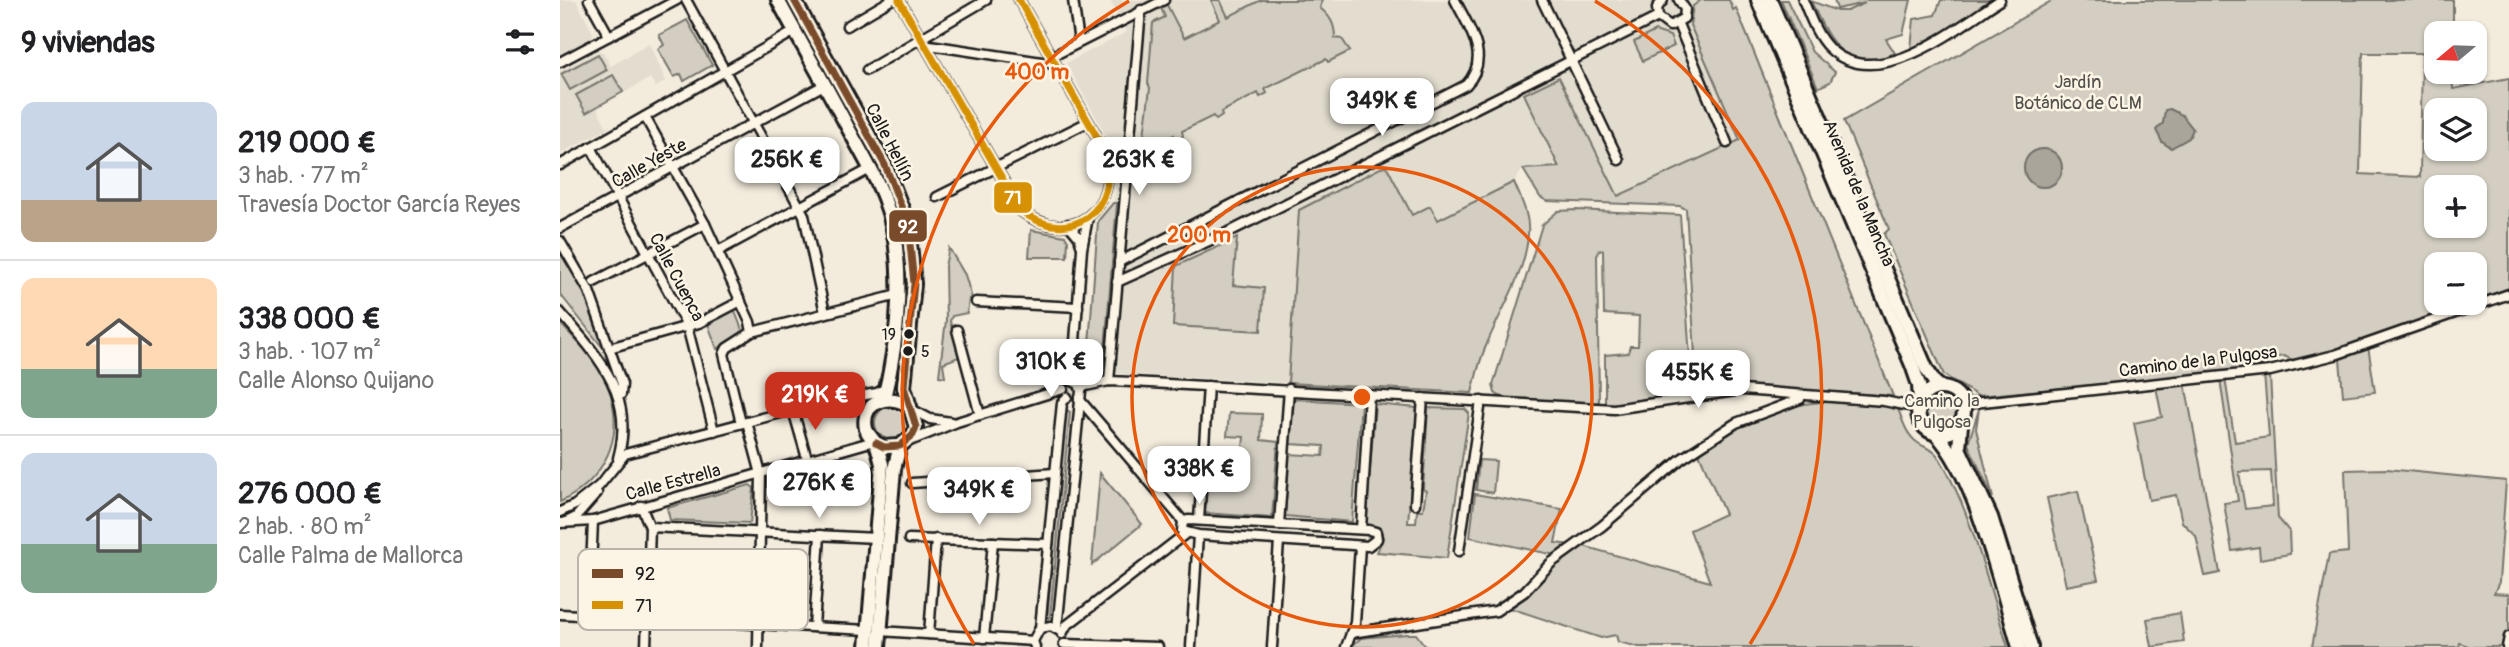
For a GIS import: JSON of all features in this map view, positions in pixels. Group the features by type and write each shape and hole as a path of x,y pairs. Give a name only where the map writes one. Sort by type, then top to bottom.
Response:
{"main road":[{"name":"Calle Hellín","path":"778,0 870,169 884,199 892,226 898,260 898,295 880,395 866,419 866,427 875,442"},
{"name":"Calle Hellín","path":"794,0 885,165 908,224 914,284 904,387 911,409"},
{"name":"Avenida de la Mancha","path":"1758,0 1912,365 1919,385 1919,405"},
{"name":"Avenida de la Mancha","path":"1770,0 1926,368 1935,383 1942,388"},
{"path":"2019,647 1976,511 1951,453 1936,435 1920,422 1919,405 1929,391 1942,388 1955,392 1964,404 1958,438 1962,453 1990,517 2031,647"},
{"path":"867,647 874,631 894,470 904,444 916,427 911,409 903,401 880,395"},
{"path":"1936,435 1949,434 1961,425"},
{"path":"875,442 884,447 904,444"},
{"path":"875,442 882,464 876,538 874,631 879,647"}],"street":[{"path":"589,0 609,36"},
{"path":"560,62 677,0"},
{"path":"686,0 800,206 808,226 825,313"},
{"path":"847,26 891,0"},
{"path":"899,0 1021,211 1036,221 1068,225 1088,217 1102,203 1110,180 1105,151 1019,0"},
{"path":"867,70 922,42 986,0"},
{"path":"1073,0 1079,42"},
{"path":"922,42 1053,61 1079,42 1164,0"},
{"path":"1119,262 1466,85 1477,72 1478,45 1455,0"},
{"path":"1542,0 1619,160"},
{"path":"1663,0 1657,8 1658,17 1666,25 1678,24 1684,18 1681,2 1693,0"},
{"path":"1803,0 1828,47 1846,59 1876,65 1909,56 2000,0"},
{"path":"1109,381 1141,10"},
{"path":"1117,282 1231,231 1658,17"},
{"path":"1678,24 1727,143"},
{"path":"560,165 795,31"},
{"name":"Calle Yeste","path":"561,228 824,85"},
{"path":"645,117 705,224 741,301 752,332"},
{"path":"937,197 1088,122"},
{"name":"Calle Cuenca","path":"592,148 687,326 714,431"},
{"path":"718,251 870,169"},
{"path":"1088,217 1082,249 1072,381 1079,394 1183,521"},
{"path":"594,282 705,224"},
{"path":"1068,225 1079,237 1082,249"},
{"path":"560,242 589,291 622,384 620,401"},
{"name":"Camino de la Pulgosa","path":"1964,404 2270,371 2335,355 2509,293"},
{"path":"760,549 761,474 724,354 727,348 752,332 898,295"},
{"path":"609,348 687,326 741,301"},
{"path":"976,302 1078,307"},
{"path":"560,312 599,357 615,384 623,420 621,448 615,466 584,520"},
{"path":"957,330 980,415"},
{"path":"808,627 984,638 1034,644 1040,628 1062,402 1065,384 1072,381"},
{"path":"904,444 957,422 1065,393 1079,394 1109,381 1622,409 1742,390 1919,405"},
{"path":"1199,520 1208,386"},
{"path":"1279,524 1289,389"},
{"path":"1079,394 1059,631 1063,645 1158,647"},
{"path":"1361,529 1369,394"},
{"path":"586,549 584,520 577,510 622,455 847,397 880,395"},
{"path":"1337,647 1351,633 1496,611 1524,592 1551,563 1602,526 1681,459 1736,423 1808,397"},
{"path":"1415,504 1423,398"},
{"path":"1459,551 1481,401"},
{"path":"911,409 930,419 957,422"},
{"path":"793,410 808,462"},
{"name":"Calle Estrella","path":"560,523 641,506 875,442"},
{"path":"621,448 627,450 658,445"},
{"path":"912,483 1055,473"},
{"path":"560,512 599,486"},
{"path":"641,506 650,527 649,549"},
{"path":"1040,628 1059,631 1185,534 1360,546 1374,544 1377,535 1373,530 1361,529 1183,521"},
{"path":"1183,521 1181,527 1185,534"},
{"path":"650,527 876,538"},
{"path":"814,627 820,535"},
{"path":"1191,647 1198,535"},
{"path":"909,539 1048,544"},
{"path":"929,634 936,539"},
{"path":"1272,647 1279,541"},
{"path":"984,638 993,542"},
{"path":"1346,647 1355,623 1360,546"},
{"path":"560,614 578,615"},
{"path":"2507,647 2509,637"}],"shaded area":[{"path":"560,0 576,0 593,33 592,38 560,55"},
{"path":"1110,0 1732,0 1736,8 1693,32 1740,139 1618,197 1559,77 1525,94 1559,167 1523,169 1514,182 1528,220 1527,247 1506,303 1485,346 1472,393 1087,372 1098,221 1113,203 1120,167 1112,146 1066,63 1127,32"},
{"path":"649,43 666,81 656,87 650,78 597,108 606,126 610,127 560,154 560,71 598,51 603,52 611,66"},
{"path":"2170,109 2182,115 2193,129 2189,138 2171,148 2162,142 2156,130 2163,123 2165,110"},
{"path":"2043,149 2056,155 2062,168 2056,181 2043,187 2030,181 2024,168 2030,155"}],"green space":[{"path":"1211,0 1220,0 1228,17 1261,0 1322,0 1320,8 1331,21 1335,38 1342,39 1350,51 1328,62 1326,59 1265,89 1267,93 1260,97 1258,93 1221,112 1222,116 1216,120 1213,116 1182,131 1183,136 1176,140 1174,135 1142,152 1150,88 1148,83 1153,23 1165,17 1160,6 1166,3 1184,38 1220,20"},
{"path":"1701,0 1729,0 1733,10 1736,8 1893,396 1743,387 1702,391 1697,387 1686,209 1680,206 1547,201 1540,197 1523,169 1559,167 1524,94 1559,77 1618,196 1740,140 1690,25 1693,6"},
{"path":"1781,0 1787,0 1812,52 1835,72 1830,82 1818,88"},
{"path":"1834,0 1911,0 1903,34 1886,39 1895,53 1878,59 1863,60 1851,57 1841,50 1824,29 1811,1 1837,11 1847,11 1865,3 1837,9"},
{"path":"1941,0 1991,0 1950,28 1911,49 1914,19 1935,15"},
{"name":"Jardín Botánico de CLM","path":"2053,0 2453,0 2453,21 2424,21 2424,84 2453,84 2453,89 2509,78 2509,292 2487,298 2487,252 2424,252 2424,315 2436,315 2336,353 2309,360 2293,360 2284,356 2272,358 2254,370 1978,396 1944,375 1884,234 1889,229 1844,121","holes":["2363,53 2422,53 2420,177 2360,174"]},
{"path":"687,20 712,65 684,81 681,74 674,77 658,49 664,45 659,35"},
{"path":"1655,31 1670,36 1674,46 1643,61 1634,42"},
{"path":"598,54 607,70 570,90 561,74"},
{"path":"613,75 623,92 586,113 576,95"},
{"path":"1383,85 1396,103 1407,109 1386,120 1373,95 1375,89"},
{"path":"1386,165 1412,215 1430,206 1438,220 1514,182 1522,201 1528,227 1523,263 1484,352 1472,393 1288,383 1299,210"},
{"path":"1113,203 1117,203 1103,373 1087,372 1098,221"},
{"path":"1558,211 1680,215 1692,386 1685,395 1620,405 1605,403 1605,355 1628,353 1630,346 1638,346 1639,316 1604,314 1603,250 1599,250 1597,256 1599,401 1594,404 1513,400 1495,393 1493,385 1542,225"},
{"path":"1031,230 1065,236 1068,240 1067,257 1029,257"},
{"path":"1237,238 1233,285 1264,288 1261,331 1173,326 1176,266"},
{"path":"560,248 588,300 603,348 560,294"},
{"path":"949,248 965,275 972,298 969,299 967,313 952,316 950,321 959,357 943,363 945,377 939,376 946,320 945,266"},
{"path":"734,309 743,332 717,349 708,324"},
{"path":"560,323 606,378 615,420 610,449 596,474 574,494 560,502"},
{"path":"2368,346 2375,392 2343,396 2340,359"},
{"path":"2264,374 2270,376 2278,518 2289,531 2290,554 2260,559 2259,547 2232,551 2224,503 2238,501 2220,379 2225,378 2235,442 2269,437","holes":["2271,471 2273,506 2245,509 2239,472"]},
{"path":"2185,383 2220,573 2205,576 2196,536 2182,522 2176,495 2149,500 2134,423 2162,417 2156,387"},
{"name":"Camino la Pulgosa","path":"1942,392 1955,398 1961,411 1955,424 1942,430 1929,424 1923,411 1929,398"},
{"path":"1294,399 1361,403 1352,522 1285,516 1289,454 1323,456 1324,446 1290,444"},
{"path":"1838,401 1897,406 1910,436 1938,456 1952,481 1971,527 2008,647 1639,647 1618,642 1616,635 1601,638 1507,607 1551,564 1580,545 1710,582 1690,530 1725,514 1700,456 1701,446 1766,414 1800,405"},
{"path":"1375,404 1417,408 1408,523 1416,523 1417,510 1423,510 1428,408 1465,409 1469,413 1447,558 1377,552 1383,538 1381,531 1366,524"},
{"path":"892,406 904,411 909,423 904,435 892,440 880,435 875,423 880,411"},
{"path":"1979,409 1976,429 1993,498 1968,444"},
{"path":"1064,412 1070,412 1050,617 1047,619"},
{"path":"1229,413 1262,414 1261,440 1278,442 1272,518 1205,513 1209,446 1243,448 1244,437 1227,436"},
{"path":"1479,460 1496,461 1493,493 1476,490"},
{"path":"2387,469 2506,481 2499,582 2494,593 2509,594 2509,631 2504,647 2471,647 2460,643 2459,647 2312,647 2329,554 2348,552 2345,470"},
{"path":"1100,473 1142,524 1092,565"},
{"path":"750,485 754,488 750,523 670,520 667,508"},
{"path":"2078,491 2098,580 2066,586 2047,498"},
{"path":"1475,494 1562,509 1555,543 1571,545 1555,555 1470,537"},
{"path":"2180,613 2184,642 2152,647 2147,619"},
{"path":"1416,634 1426,647 1351,647 1361,638"}],"transit line":[{"name":"92","path":"794,0 885,165 908,224 914,284 904,387 916,427 913,435 900,446 884,447 876,443"},
{"name":"71","path":"899,0 1021,211 1039,221 1057,226 1073,224 1087,217 1098,206 1106,190 1108,172 1105,151 1019,0"}],"place":[{"name":"19","path":"909,334"},
{"name":"5","path":"908,351"}]}
